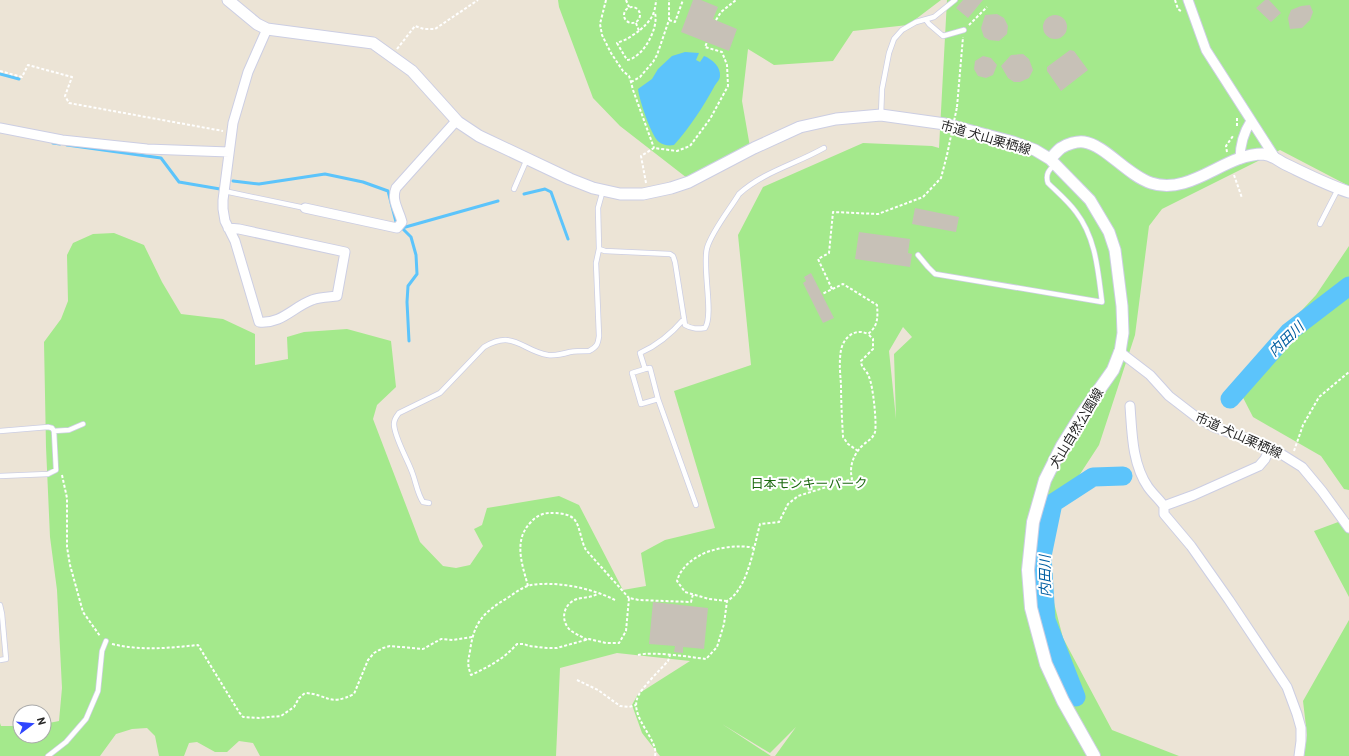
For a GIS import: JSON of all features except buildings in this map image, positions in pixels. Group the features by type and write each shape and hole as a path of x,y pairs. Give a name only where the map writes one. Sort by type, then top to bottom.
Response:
{"main road":[{"name":"犬山自然公園線","path":"1094,756 1063,701 1046,664 1031,608 1028,570 1033,522 1045,480 1062,446 1082,414 1113,370 1120,352"}],"street":[{"path":"228,0 257,24 267,29 248,72 233,123 223,209 225,222 228,228 235,241 259,322 268,323 286,315 311,300 337,296 345,252 239,229 228,228"},
{"path":"1188,0 1206,50 1274,156 1283,163 1344,191"},
{"name":"市道 犬山栗栖線","path":"267,29 373,43 392,55 412,71 457,120 479,136 527,159 598,189 620,194 635,194 671,188 689,182 754,148 800,127 836,119 881,115 945,124 1013,142 1035,150 1053,161 1090,200 1109,232 1115,250 1122,306 1123,333 1120,352 1150,375 1170,396 1195,416 1214,427 1270,447 1302,467 1349,528"},
{"path":"305,208 397,228 402,222 394,200 393,194 396,188 457,120"},
{"path":"1240,159 1240,149 1251,121"},
{"path":"0,128 62,140 147,149 229,152"},
{"path":"1053,161 1060,148 1073,143 1083,142 1095,146 1134,175 1151,183 1166,186 1186,182 1251,155 1264,154 1274,156"},
{"path":"1130,406 1134,452 1139,472 1147,487 1164,506 1164,514 1191,546 1230,600 1287,687 1297,714 1300,728 1301,741 1299,756"},
{"path":"1164,506 1194,495 1259,466 1265,459 1270,447"}],"lane":[{"path":"881,115 882,89 889,53 894,39 902,30 916,22 934,17 955,0"},
{"path":"926,20 944,36 964,30"},
{"path":"599,250 670,254 673,256 686,325 691,328 705,328 708,324 706,267 707,248 712,236 740,194 752,184 776,171 810,157 824,148"},
{"path":"514,189 527,159"},
{"path":"918,255 935,274 1102,302 1092,242 1076,212 1048,183 1046,177 1053,161"},
{"path":"429,503 423,502 420,497 413,473 396,434 394,425 395,419 399,413 429,400 440,393 484,347 492,342 506,340 513,341 544,354 551,355 589,351 598,344 596,263 599,250 598,189"},
{"path":"224,191 305,208"},
{"path":"1320,224 1344,191"},
{"path":"645,369 640,353 649,349 660,341 684,319"},
{"path":"658,399 641,404 632,373 650,368 658,399 688,487 696,505"},
{"path":"54,432 69,430 83,424"},
{"path":"0,431 48,427 52,428 54,432 56,470 48,474 0,476"},
{"path":"0,605 6,659 0,660"},
{"path":"48,756 66,742 86,719 98,690 102,651 106,641"}],"path":[{"path":"392,55 415,26 435,29 478,0"},
{"path":"606,0 600,24 602,35 611,53 623,71 629,76 654,148"},
{"path":"626,0 629,7"},
{"path":"655,13 639,31 627,39 617,43 627,60 635,58 647,44 656,20 656,0"},
{"path":"631,82 640,77 653,62 669,20 669,0"},
{"path":"669,20 675,22 683,0"},
{"path":"716,20 721,12 736,0"},
{"path":"629,7 634,7 639,11 640,19 636,23 630,24 624,19 624,13 629,7"},
{"path":"832,290 818,259 829,253 833,212 878,214 923,197 941,178 956,107 964,30 987,7"},
{"path":"636,23 639,31"},
{"path":"647,187 641,156 654,148 677,151 690,146 710,119 728,86 727,64 722,52 705,47 707,42"},
{"path":"0,71 22,77 28,65 72,77 65,96 68,103 232,133"},
{"path":"1234,175 1242,198"},
{"path":"822,294 844,284 877,305 878,317 875,329 868,334"},
{"path":"754,548 742,546 731,547 699,555 679,573 677,581 685,592 709,599 727,601 734,597 742,585 754,548 760,524 779,522 788,504 798,496 852,480 850,472 853,458 875,433 876,421 869,376 861,366 861,361 873,349 872,340 868,334 858,331 850,334 844,341 840,357 843,437 848,444 858,451"},
{"path":"1288,457 1294,450 1303,425 1318,397 1349,372"},
{"path":"56,470 63,476 67,498 67,547 70,565 83,612 98,634 111,644 124,647 153,649 198,645 243,717 258,718 281,716 294,707 305,693 312,693 335,700 354,694 368,660 374,653 383,648 390,646 423,649 441,639 453,640 472,637"},
{"path":"528,586 520,555 522,536 527,526 533,520 546,513 557,513 565,514 573,518 577,525 582,544 586,550 629,598 639,600 691,602 692,594"},
{"path":"615,600 598,593 572,586 550,584 528,586 497,604 482,618 472,637 467,666 471,675 509,653 517,644 557,648 587,640 606,643 619,643 626,630 629,598"},
{"path":"587,640 566,625 564,610 570,602 596,596 598,593"},
{"path":"638,655 670,655 706,659 717,647 724,624 727,601"},
{"path":"655,756 656,753 654,746 638,716 636,699 668,661 670,655"},
{"path":"576,680 598,690 620,706 629,707 636,705"}],"green space":[{"path":"558,0 941,0 908,25 853,31 833,61 774,65 748,49 742,101 750,147 687,178 620,126 593,98 559,7"},
{"name":"日本モンキーパーク","path":"947,0 1349,0 1349,186 1280,150 1162,209 1149,226 1135,335 1099,445 1050,520 1043,560 1063,638 1112,730 1179,756 775,756 796,727 770,753 722,724 771,756 660,756 642,733 632,705 638,694 690,661 617,653 560,668 556,756 260,756 253,743 239,741 227,752 215,752 197,742 189,743 184,756 159,756 155,736 147,728 132,729 116,734 100,756 0,756 0,723 1,726 12,726 12,744 52,744 52,722 59,721 62,688 57,590 50,537 46,447 44,342 61,319 68,301 67,255 73,243 93,234 114,233 144,245 162,282 181,314 223,319 255,334 255,365 288,359 287,337 304,332 347,329 391,341 396,387 377,405 373,419 420,542 443,566 456,568 470,565 483,546 474,529 482,525 487,508 559,496 579,505 623,590 646,586 641,553 665,540 715,528 674,391 751,365 738,235 763,187 863,143 932,146 939,148","holes":["903,327 912,337 894,354 896,419 889,351"]},
{"path":"1349,246 1349,490 1344,489 1321,456 1253,417 1235,382 1316,295"},
{"path":"1349,518 1349,597 1314,531"},
{"path":"1349,620 1349,756 1304,756 1307,735 1303,701"}],"water":[{"path":"685,52 699,53 696,60 700,62 704,56 710,59 719,70 720,77 701,109 680,138 674,145 666,145 659,142 652,133 643,109 638,89 652,79 658,69 672,56"}],"waterway":[{"path":"0,74 19,79"},
{"path":"53,143 60,144"},
{"path":"67,145 161,158 179,182 220,189"},
{"path":"233,181 259,184 325,174 363,182 388,191 396,222"},
{"path":"524,194 545,189 551,192 568,239"},
{"path":"409,341 407,302 408,286 417,274 416,255 411,237 402,228 498,201"},
{"name":"内田川","path":"1230,399 1289,332 1349,286"},
{"name":"内田川","path":"1076,697 1046,620 1042,556 1053,503 1093,477 1123,476"}]}
